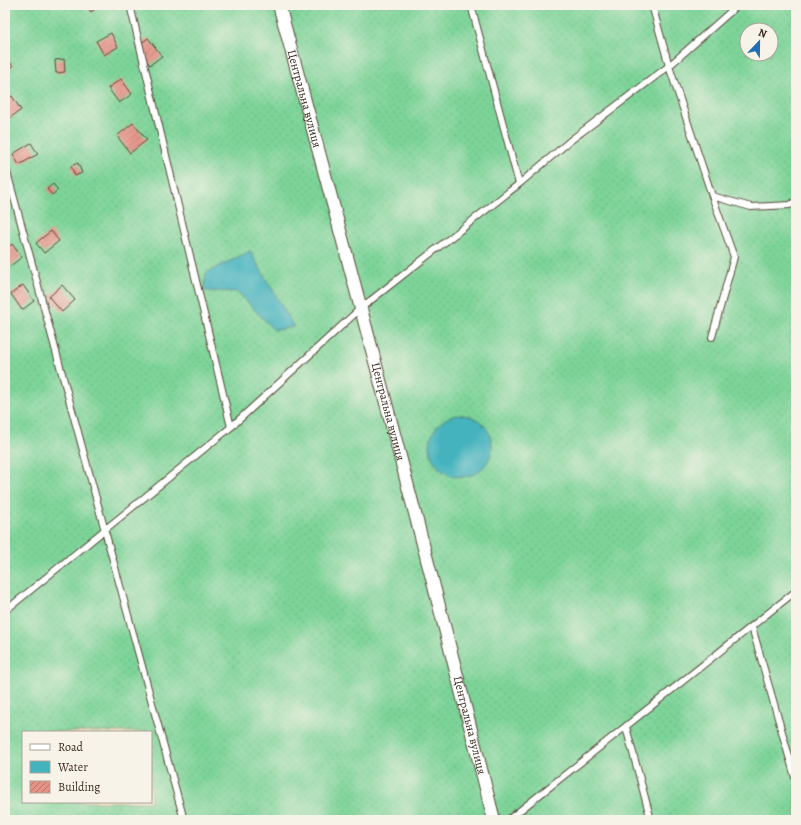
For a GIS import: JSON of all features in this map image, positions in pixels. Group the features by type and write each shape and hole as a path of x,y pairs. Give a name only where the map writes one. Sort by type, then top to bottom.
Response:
{"street":[{"name":"Центральна вулиця","path":"279,5 449,641 494,820"}],"lane":[{"path":"130,5 231,427"},
{"path":"471,5 519,184"},
{"path":"652,5 669,66 734,258 712,337"},
{"path":"5,610 231,427 361,308 519,184 571,140 669,66 738,5"},
{"path":"5,165 106,529 184,820"},
{"path":"712,196 750,206 790,205 796,201"},
{"path":"508,820 796,591"},
{"path":"752,627 796,781"},
{"path":"626,727 651,820"}],"green space":[{"path":"5,5 796,5 796,820 5,820","holes":["238,292 294,327 274,330"]}],"water":[{"path":"250,251 294,327 274,330 238,292 204,291 206,273"},
{"path":"455,415 467,415 483,424 490,434 492,446 490,458 483,468 467,477 455,477 444,472 435,463 430,452 430,440 435,429 444,420"}],"building":[{"path":"86,5 101,5 91,12"},
{"path":"111,33 118,47 104,55 96,41"},
{"path":"148,38 162,56 150,65 136,47"},
{"path":"5,56 13,66 5,73"},
{"path":"64,59 65,72 56,73 55,60"},
{"path":"121,79 132,94 119,103 108,88"},
{"path":"12,96 21,110 7,120 5,117 5,101"},
{"path":"133,123 147,140 130,153 117,136"},
{"path":"31,143 38,154 19,165 13,154"},
{"path":"78,163 82,173 75,176 71,166"},
{"path":"53,184 58,190 52,195 47,189"},
{"path":"51,231 59,241 44,253 36,243"},
{"path":"12,244 22,257 5,270 5,250"},
{"path":"23,285 34,301 22,310 11,294"},
{"path":"62,285 75,300 62,312 49,297"}]}
